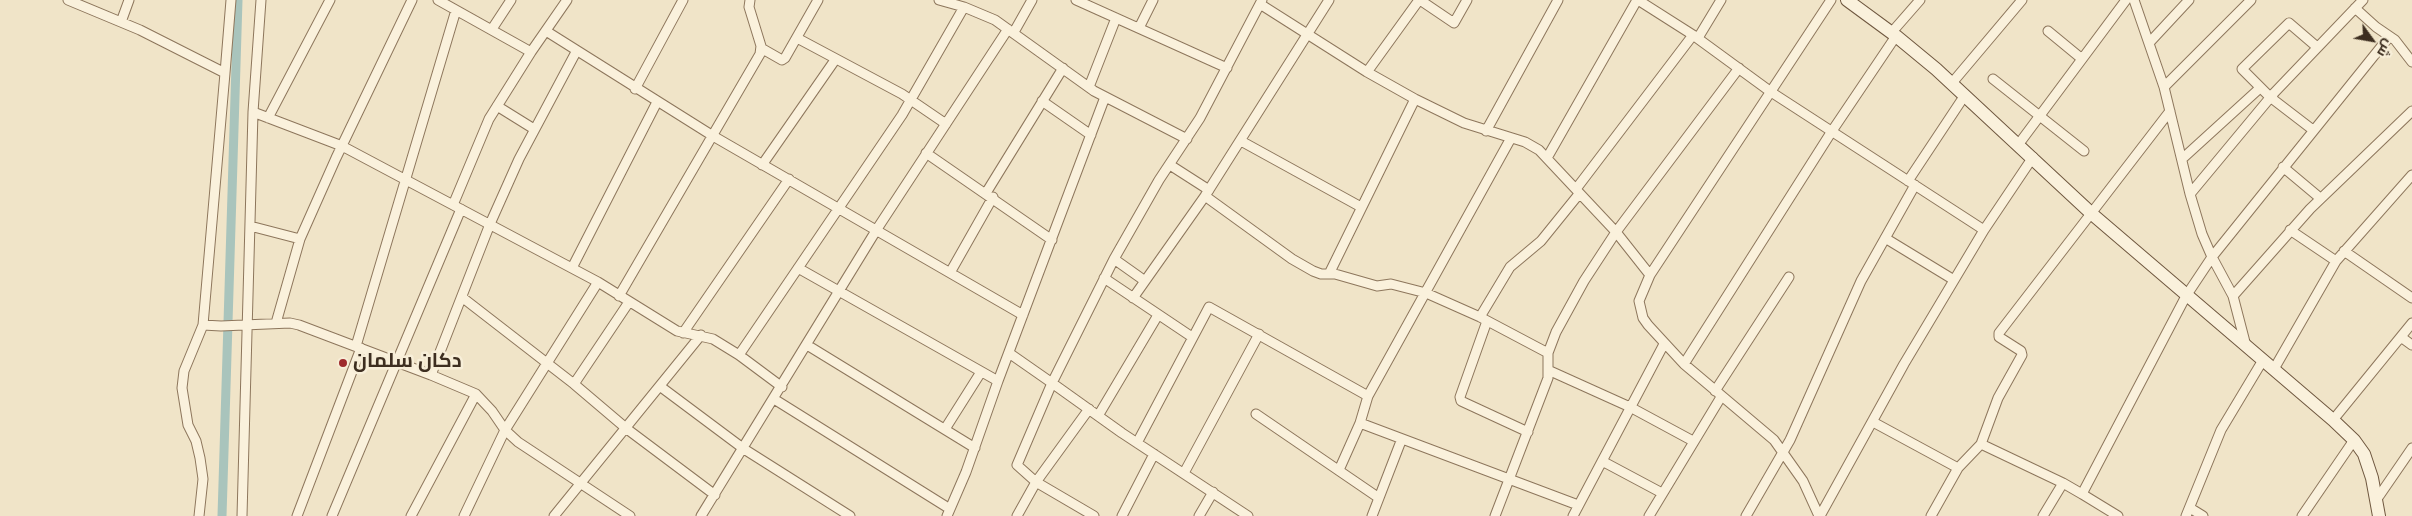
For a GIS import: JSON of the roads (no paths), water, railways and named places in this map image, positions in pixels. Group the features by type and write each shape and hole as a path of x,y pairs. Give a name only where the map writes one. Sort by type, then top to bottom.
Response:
{"street":[{"path":"68,0 121,22 225,73"},
{"path":"121,22 129,0"},
{"path":"199,516 202,479 200,458 196,440 188,425 182,388 184,370 203,325 231,0"},
{"path":"242,516 253,112 261,0"},
{"path":"268,118 330,0"},
{"path":"276,324 300,239 412,0"},
{"path":"438,0 531,52"},
{"path":"492,29 511,0"},
{"path":"332,516 496,106 567,0"},
{"path":"635,88 683,0"},
{"path":"750,0 749,6 762,48 784,60 818,0"},
{"path":"942,0 995,20 1088,88 1187,139"},
{"path":"701,516 926,153 1032,0"},
{"path":"1076,0 1227,68"},
{"path":"1139,28 1153,0"},
{"path":"1133,298 1207,193 1329,0"},
{"path":"1367,72 1422,1 1454,23 1468,0"},
{"path":"1486,131 1558,0"},
{"path":"1547,158 1637,0 1696,37 1772,92 1984,230"},
{"path":"1528,432 1461,401 1460,397 1484,319 1510,268 1541,241 1696,37 1721,0"},
{"path":"1819,516 1803,482 1783,452 1761,428 1684,364 1664,344 1642,318 1640,309 1641,292 1650,275 1831,0"},
{"path":"1847,0 1894,34 1952,83 2092,214 2274,369 2354,440 2368,464 2377,499 2379,516"},
{"path":"1684,364 1894,34 1920,0"},
{"path":"1952,83 2022,0"},
{"path":"2018,145 2126,0"},
{"path":"2134,0 2164,87 2190,194 2212,257 2234,296 2246,346"},
{"path":"2149,43 2190,0"},
{"path":"2164,87 2251,0"},
{"path":"2190,194 2270,97 2363,0"},
{"path":"1094,516 1036,482 1019,468 1018,462 1052,382 1114,259 1170,164 1187,139 1261,2 1306,34 1415,99 1464,123 1532,146 1547,158 1616,232 1650,275"},
{"path":"740,355 911,100 964,7"},
{"path":"2355,8 2395,40 2412,62"},
{"path":"298,516 358,347 404,180 456,10"},
{"path":"1088,88 1116,18"},
{"path":"2313,130 2270,97 2242,69 2288,23 2292,23 2317,47"},
{"path":"546,31 576,52 713,136 951,271 1023,315"},
{"path":"2048,31 2082,59"},
{"path":"2082,494 2186,296 2212,257 2389,37"},
{"path":"797,38 911,100 946,124"},
{"path":"619,296 713,136 762,48"},
{"path":"431,375 463,298 490,224 534,129 576,52"},
{"path":"762,164 836,60"},
{"path":"951,271 990,195 1042,101 1063,68"},
{"path":"1495,516 1548,378 1548,353 1556,332 1584,281 1616,232 1740,68"},
{"path":"1993,79 2084,150"},
{"path":"2182,160 2260,88"},
{"path":"1746,516 1783,452 1861,281 1885,238 1911,183 1965,95"},
{"path":"774,399 948,513 975,448 998,381 1105,98"},
{"path":"1329,274 1415,99"},
{"path":"1042,101 1092,135"},
{"path":"572,268 657,102"},
{"path":"496,106 534,129"},
{"path":"1931,516 1958,468 1981,444 1998,398 2022,353 1999,337 1999,333 2170,111"},
{"path":"2234,296 2320,198 2412,111"},
{"path":"253,112 342,146 598,282 683,333 701,335 713,339 740,355 782,387"},
{"path":"1339,470 1360,424 1368,396 1511,138"},
{"path":"1241,141 1361,207"},
{"path":"926,153 990,195 1052,240"},
{"path":"1819,516 1954,280 1984,230 2033,157"},
{"path":"1170,164 1292,259 1313,271 1378,286 1391,284 1426,293 1484,319 1548,353"},
{"path":"2284,167 2320,198"},
{"path":"2274,369 2336,261 2412,175"},
{"path":"683,333 789,180"},
{"path":"250,226 300,239"},
{"path":"2290,230 2336,261"},
{"path":"1885,238 1954,280"},
{"path":"2344,251 2412,298"},
{"path":"1114,259 1145,281"},
{"path":"798,268 998,381"},
{"path":"1649,516 1789,277"},
{"path":"1104,278 1192,337"},
{"path":"464,516 505,430 598,282"},
{"path":"463,298 574,384 626,429 714,495"},
{"path":"574,384 629,302"},
{"path":"1137,443 1209,307 1368,396"},
{"path":"1098,416 1158,315"},
{"path":"2333,420 2412,323"},
{"path":"203,325 299,325 476,394 492,411 505,430 518,442 630,516"},
{"path":"1184,473 1259,334"},
{"path":"554,516 661,387 701,335"},
{"path":"2401,337 2412,345"},
{"path":"1573,516 1664,344"},
{"path":"807,345 975,448"},
{"path":"1009,353 1137,443 1248,516"},
{"path":"2203,516 2188,512 2221,430 2263,360"},
{"path":"1548,370 1630,407 1693,441"},
{"path":"945,429 981,372"},
{"path":"661,387 744,449 850,516"},
{"path":"411,516 476,394"},
{"path":"1017,516 1036,482 1089,410"},
{"path":"1256,414 1379,498"},
{"path":"1873,422 1958,468"},
{"path":"1360,424 1401,441 1578,505"},
{"path":"2302,516 2354,440"},
{"path":"1372,516 1401,441"},
{"path":"1981,444 2063,483 2119,516"},
{"path":"2377,499 2412,448"},
{"path":"1122,516 1154,454"},
{"path":"1602,461 1662,493"},
{"path":"2043,516 2063,483"},
{"path":"1200,516 1214,492"}],"waterway":[{"path":"222,516 238,0"}],"place":[{"name":"دكان سلمان","path":"343,363"}]}
